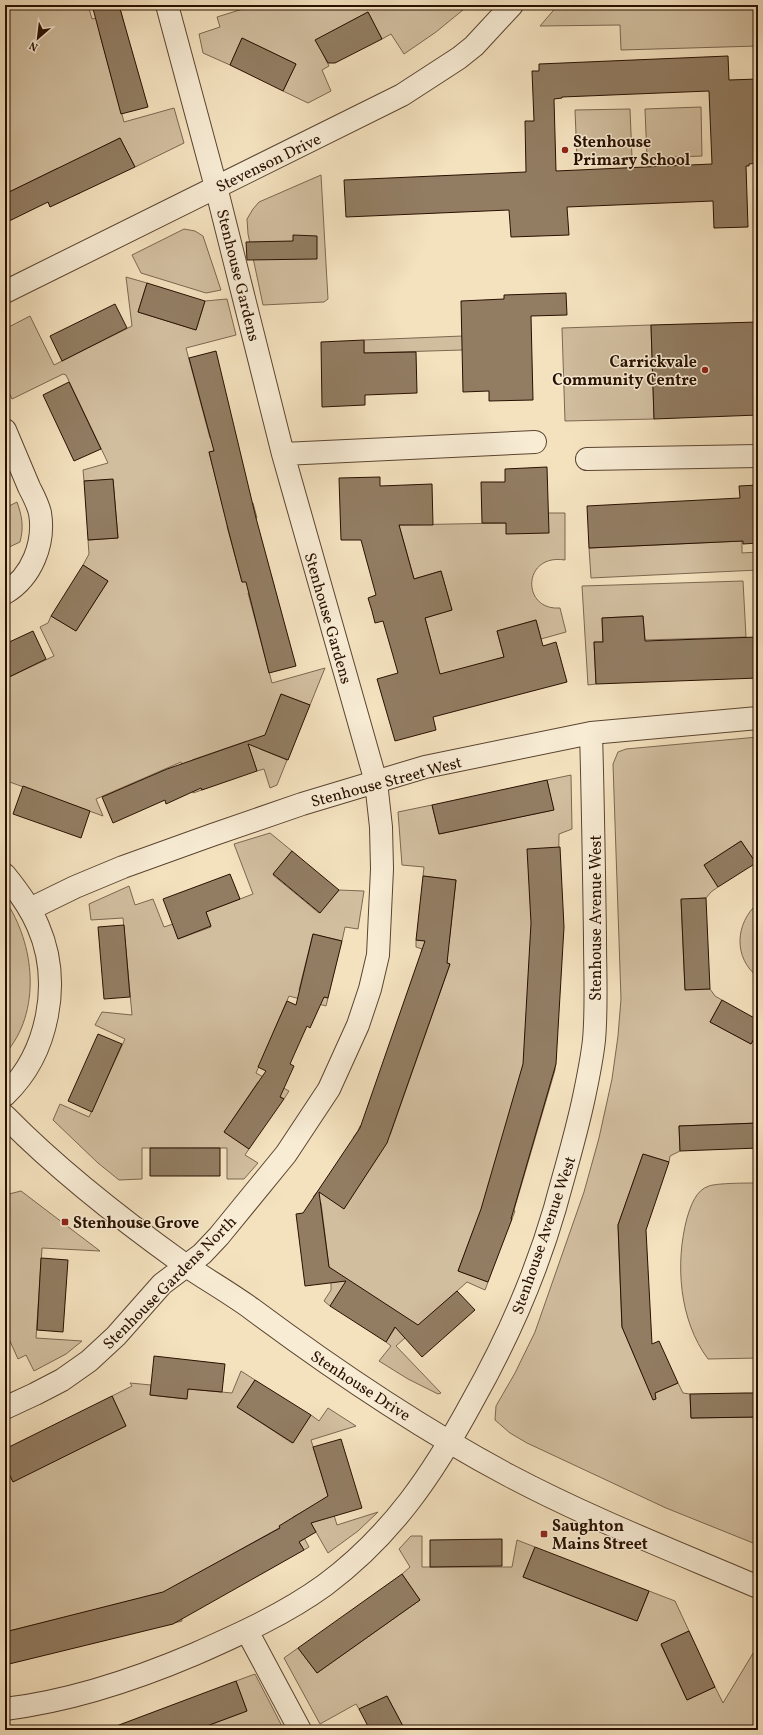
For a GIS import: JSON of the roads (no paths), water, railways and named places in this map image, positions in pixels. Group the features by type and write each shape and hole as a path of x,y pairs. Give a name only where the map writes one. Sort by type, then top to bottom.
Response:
{"street":[{"name":"Stenhouse Gardens","path":"167,5 216,187 283,454 376,782"},
{"name":"Stevenson Drive","path":"5,292 402,95 426,81 474,46 512,5"},
{"path":"5,430 40,512 41,531 38,550 34,560 18,583 5,593"},
{"path":"283,454 535,442"},
{"path":"587,459 758,456"},
{"name":"Stenhouse Street West","path":"30,909 75,887 122,867 302,804 425,767 591,733 758,718"},
{"name":"Stenhouse Avenue West","path":"5,1709 67,1698 121,1683 154,1671 247,1631 285,1611 324,1585 354,1562 386,1532 424,1483 450,1442 489,1373 510,1331 541,1251 574,1142 589,1071 594,1042 596,998 594,824 591,733"},
{"name":"Stenhouse Gardens North","path":"5,1408 62,1380 89,1361 116,1336 162,1284 202,1254 219,1236 302,1132 329,1090 358,1025 370,989 378,955 382,869 381,827 376,782"},
{"path":"5,875 30,909 39,926 45,945 50,984 49,1004 40,1042 21,1076 5,1095"},
{"name":"Stenhouse Drive","path":"5,1116 32,1143 106,1205 186,1265 252,1309 274,1327 370,1393 450,1442 508,1475 585,1514 758,1587"},
{"path":"247,1631 300,1730"}],"place":[{"name":"Stenhouse Primary School","path":"565,150"},
{"name":"Carrickvale Community Centre","path":"705,370"},
{"name":"Stenhouse Grove","path":"65,1222"},
{"name":"Saughton Mains Street","path":"544,1534"}]}
